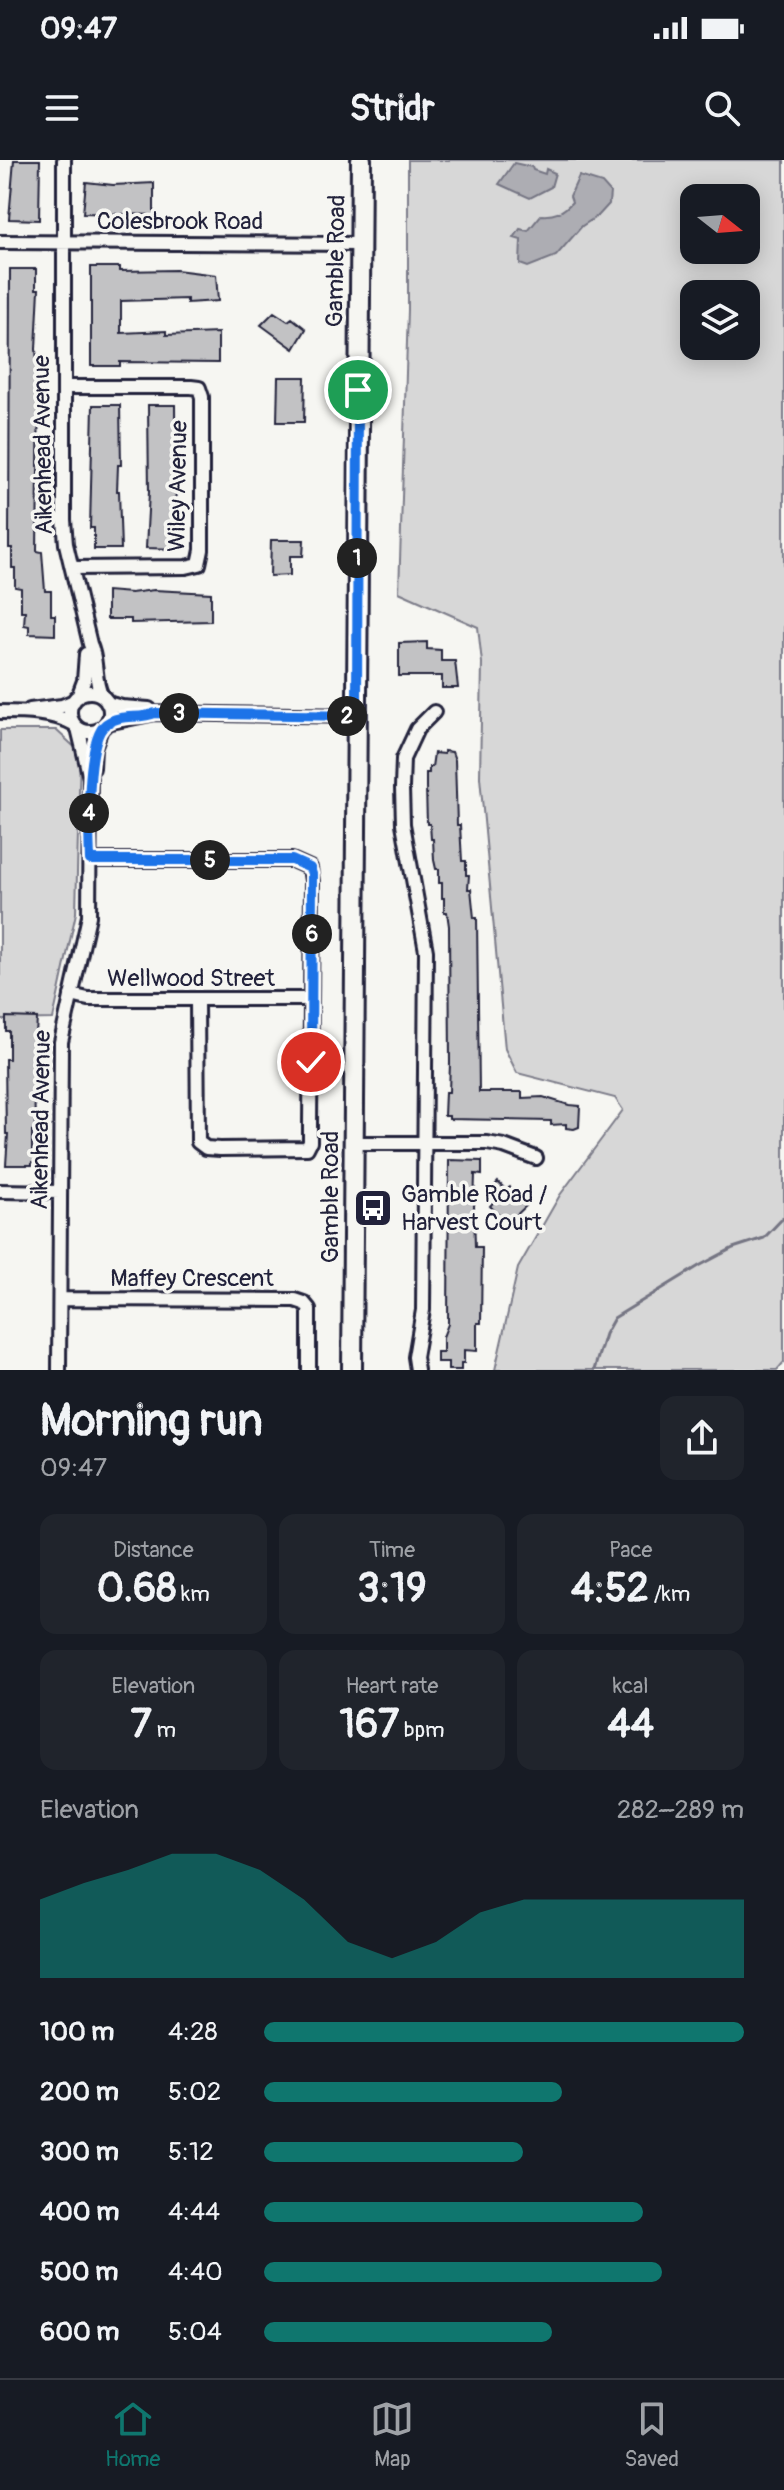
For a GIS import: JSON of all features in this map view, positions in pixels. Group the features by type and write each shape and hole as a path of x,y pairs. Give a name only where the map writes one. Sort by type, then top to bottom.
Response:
{"main road":[{"name":"Gamble Road","path":"352,1370 361,160"}],"street":[{"name":"Aikenhead Avenue","path":"64,160 64,520 72,568 94,652 96,680 105,700"},
{"name":"Colesbrook Road","path":"0,242 359,244"},
{"name":"Wiley Avenue","path":"64,387 191,387 199,388 202,397 199,564 186,567 72,568"},
{"name":"Aikenhead Avenue","path":"76,699 84,681 86,653 90,644"},
{"path":"27,712 34,708 62,706 90,693 122,707 148,709 155,713"},
{"path":"76,699 71,713 76,726"},
{"path":"104,726 110,712 105,700"},
{"path":"0,712 27,712 62,718 89,732 120,718 155,713 357,716"},
{"path":"417,1370 415,1357 423,1310 426,951 403,824 402,788 403,759 417,729 434,712"},
{"name":"Aikenhead Avenue","path":"76,726 83,741 90,778"},
{"name":"Aikenhead Avenue","path":"59,1370 61,1042 87,927 90,778 94,748 104,726"},
{"path":"90,860 292,860 310,868 310,1142 307,1148 220,1149 206,1148 198,1142 197,1000"},
{"name":"Wellwood Street","path":"71,995 88,999 311,999"},
{"path":"354,1143 487,1143 536,1158"},
{"path":"0,1191 60,1192"},
{"name":"Maffey Crescent","path":"60,1299 295,1300 309,1309 309,1370"}],"shaded area":[{"path":"408,160 784,160 784,1362 777,1370 495,1370 518,1268 560,1195 623,1110 615,1098 517,1073 505,1049 480,777 482,663 478,627 399,592 408,310"},
{"path":"514,163 545,174 546,169 555,173 551,187 530,198 499,184"},
{"path":"579,176 602,183 610,192 609,204 582,226 556,256 528,267 520,264 521,240 514,238 520,229 528,231 541,215 555,214 569,205"},
{"path":"0,730 56,730 80,752 76,913 53,1019 0,1020"}],"building":[{"path":"14,160 40,160 39,220 9,219"},
{"path":"86,182 113,185 154,183 154,215 83,213"},
{"path":"91,267 120,267 120,271 176,270 216,275 218,301 121,301 121,333 218,333 218,363 120,362 120,366 91,366"},
{"path":"10,269 36,269 36,289 39,289 36,349 39,389 37,551 42,552 45,591 51,591 55,635 29,634 29,626 24,625 21,588 15,587 12,548 9,548"},
{"path":"274,312 288,321 292,318 306,329 294,349 261,325"},
{"path":"278,377 305,377 304,422 277,422"},
{"path":"93,405 120,405 121,465 118,465 117,491 121,549 94,549 94,528 90,528"},
{"path":"148,405 175,405 176,549 146,548"},
{"path":"271,540 304,540 303,556 290,556 290,575 270,576"},
{"path":"154,590 211,593 211,621 131,623 131,619 107,619 107,591 131,593"},
{"path":"427,642 427,649 441,650 441,661 455,661 458,688 442,688 442,676 399,676 399,643"},
{"path":"444,751 452,752 455,760 457,825 460,825 462,861 466,861 468,889 471,889 474,918 477,918 479,1092 522,1092 522,1098 543,1097 580,1106 579,1127 574,1129 566,1128 566,1124 551,1125 551,1121 449,1119 449,1116 444,1116 450,1063 449,926 447,912 444,912 439,869 436,869 434,860 430,824 427,824 426,773 432,767 434,753 444,754"},
{"path":"6,1017 37,1018 35,1131 32,1131 35,1162 32,1165 6,1165 5,1059 9,1059 9,1031 6,1031"},
{"path":"449,1160 482,1161 482,1175 475,1174 474,1208 475,1247 482,1247 481,1323 477,1323 477,1351 464,1350 461,1370 448,1370 448,1362 437,1362 437,1352 443,1352 443,1337 448,1324"},
{"path":"498,1182 506,1190 510,1187 526,1206 507,1224 490,1206 496,1199 489,1192"}],"waterway":[{"path":"594,1370 605,1334 614,1318 699,1266 733,1248 764,1238 784,1217"}],"place":[{"name":"Gamble Road / Harvest Court","path":"373,1208"}],"route":[{"path":"311,1062 310,868 292,860 90,860 90,778 94,748 101,729 120,718 155,713 357,716 358,390"}]}
